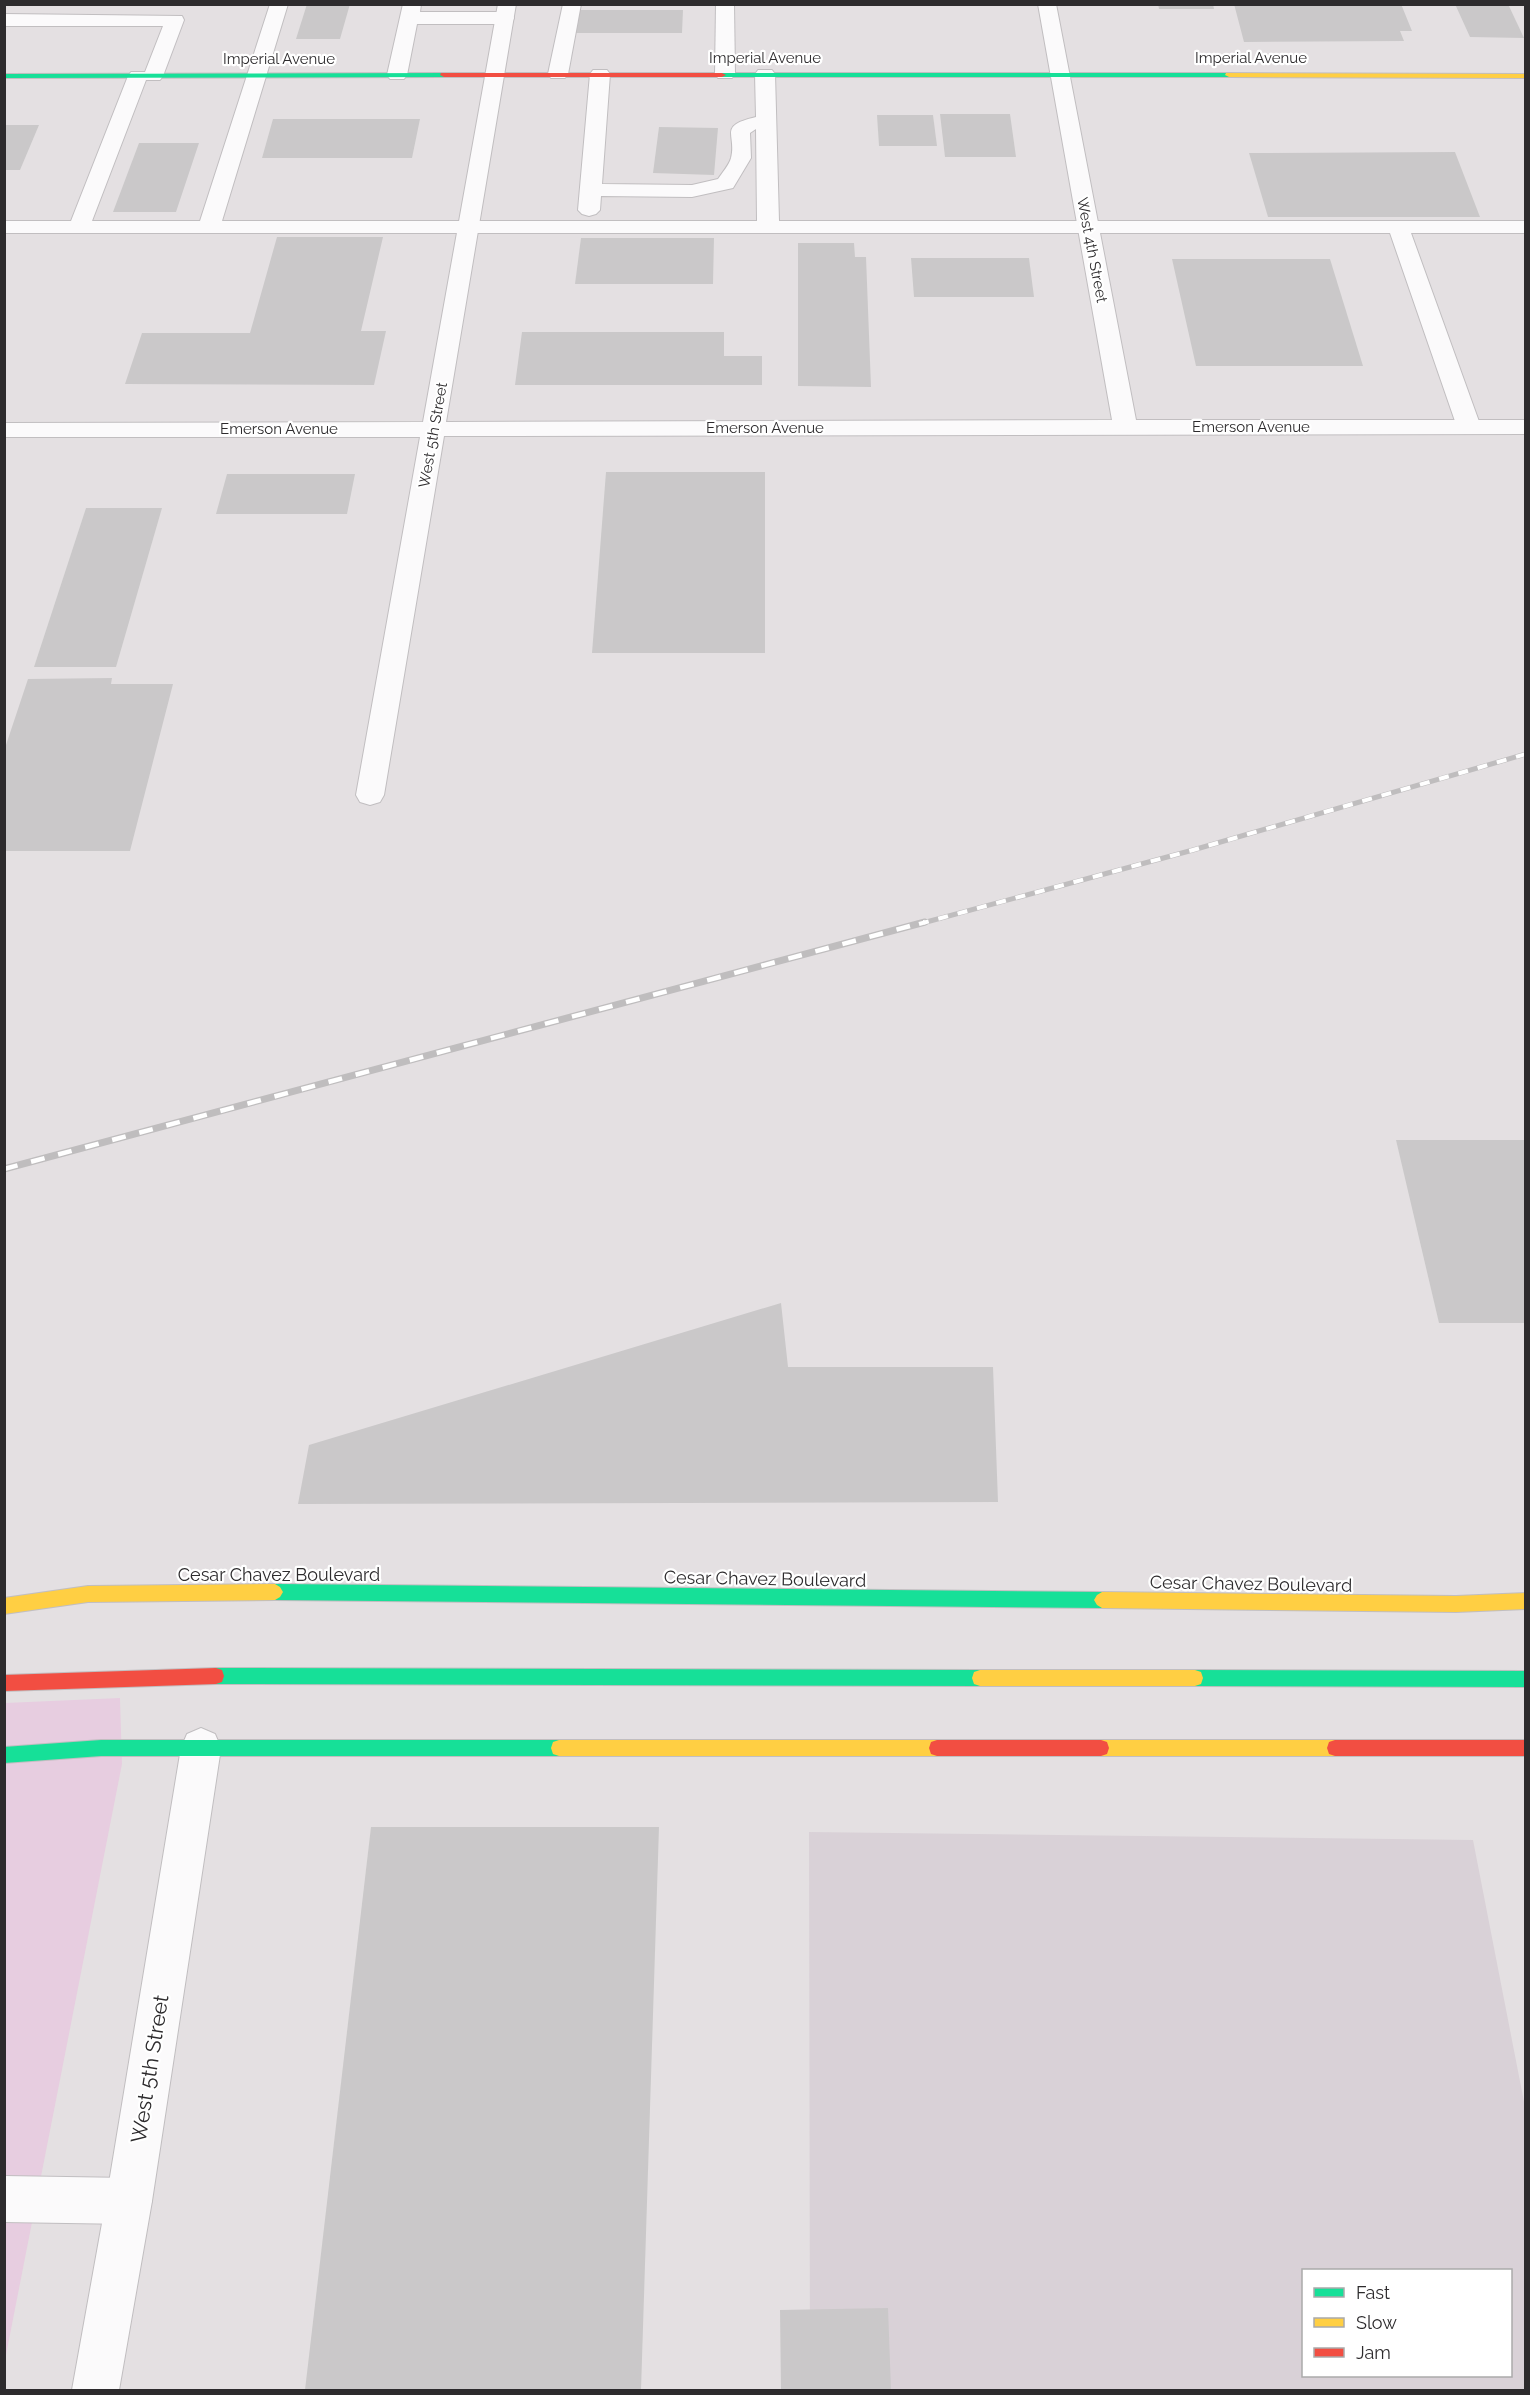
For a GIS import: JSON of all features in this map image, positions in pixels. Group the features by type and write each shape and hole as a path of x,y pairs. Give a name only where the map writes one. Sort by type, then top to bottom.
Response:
{"main road":[{"name":"Imperial Avenue","path":"4,76 1059,74 1526,76"},
{"name":"Cesar Chavez Boulevard","path":"4,1606 88,1594 250,1592 1444,1604 1526,1601"},
{"path":"4,1683 172,1676 1526,1679"},
{"path":"4,1755 101,1749 201,1748 1526,1749"}],"street":[{"path":"208,227 279,4"},
{"path":"558,74 572,4"},
{"path":"725,4 725,74"},
{"name":"West 4th Street","path":"1047,4 1125,427"},
{"path":"397,75 410,11 506,11"},
{"name":"West 5th Street","path":"370,795 506,11"},
{"path":"4,20 175,20 146,76 79,227"},
{"path":"587,227 592,190 600,74"},
{"path":"765,74 768,227"},
{"path":"592,190 692,191 726,184 741,158 740,133 746,125 766,120"},
{"path":"4,227 1526,227"},
{"path":"1398,227 1469,427"},
{"name":"Emerson Avenue","path":"4,430 1526,427"},
{"name":"West 5th Street","path":"95,2391 129,2201 201,1748"},
{"path":"4,2199 129,2201"}],"shaded area":[{"path":"120,1698 122,1764 5,2360 5,1703"},
{"path":"809,1832 1473,1840 1525,2107 1525,2390 810,2390"}],"building":[{"path":"307,4 350,4 340,39 296,39"},
{"path":"1158,4 1213,4 1214,9 1159,9"},
{"path":"1234,4 1401,4 1412,31 1400,31 1404,41 1244,42"},
{"path":"1455,4 1508,4 1524,38 1470,37"},
{"path":"563,10 683,10 682,33 560,33"},
{"path":"940,114 1010,114 1016,157 945,157"},
{"path":"877,115 933,115 937,146 879,146"},
{"path":"273,119 420,119 412,158 262,158"},
{"path":"4,125 39,125 20,170 4,170"},
{"path":"659,127 718,128 714,175 653,173"},
{"path":"139,143 199,143 176,212 113,212"},
{"path":"1455,152 1480,217 1268,217 1249,153"},
{"path":"277,237 383,237 361,331 386,331 374,385 125,384 142,333 250,333"},
{"path":"581,238 714,238 713,284 575,284"},
{"path":"798,243 854,243 855,257 866,257 871,387 798,386"},
{"path":"911,258 1029,258 1034,297 914,297"},
{"path":"1172,259 1330,259 1363,366 1196,366"},
{"path":"522,332 724,332 724,356 762,356 762,385 515,385"},
{"path":"606,472 765,472 765,653 592,653"},
{"path":"227,474 355,474 347,514 216,514"},
{"path":"86,508 162,508 116,667 34,667"},
{"path":"112,678 111,684 173,684 130,851 4,851 4,751 28,679"},
{"path":"1396,1140 1526,1140 1526,1323 1439,1323"},
{"path":"781,1303 788,1367 993,1367 998,1502 298,1504 309,1445"},
{"path":"371,1827 659,1827 641,2390 305,2390"},
{"path":"888,2308 891,2390 781,2390 780,2310"}],"railway":[{"path":"919,924 1193,850 1526,754"},
{"path":"4,1169 925,922"}],"traffic: fast":[{"path":"4,76 444,75"},
{"path":"722,75 1229,75"},
{"path":"275,1592 1102,1600"},
{"path":"216,1676 980,1678"},
{"path":"1195,1678 1526,1679"},
{"path":"4,1755 101,1748 559,1748"}],"traffic: slow":[{"path":"1229,75 1526,76"},
{"path":"4,1606 88,1594 275,1592"},
{"path":"1102,1600 1456,1604 1526,1601"},
{"path":"980,1678 1195,1678"},
{"path":"559,1748 937,1748"},
{"path":"1101,1748 1335,1748"}],"traffic: jam":[{"path":"444,75 722,75"},
{"path":"4,1683 216,1676"},
{"path":"937,1748 1101,1748"},
{"path":"1335,1748 1526,1748"}]}
